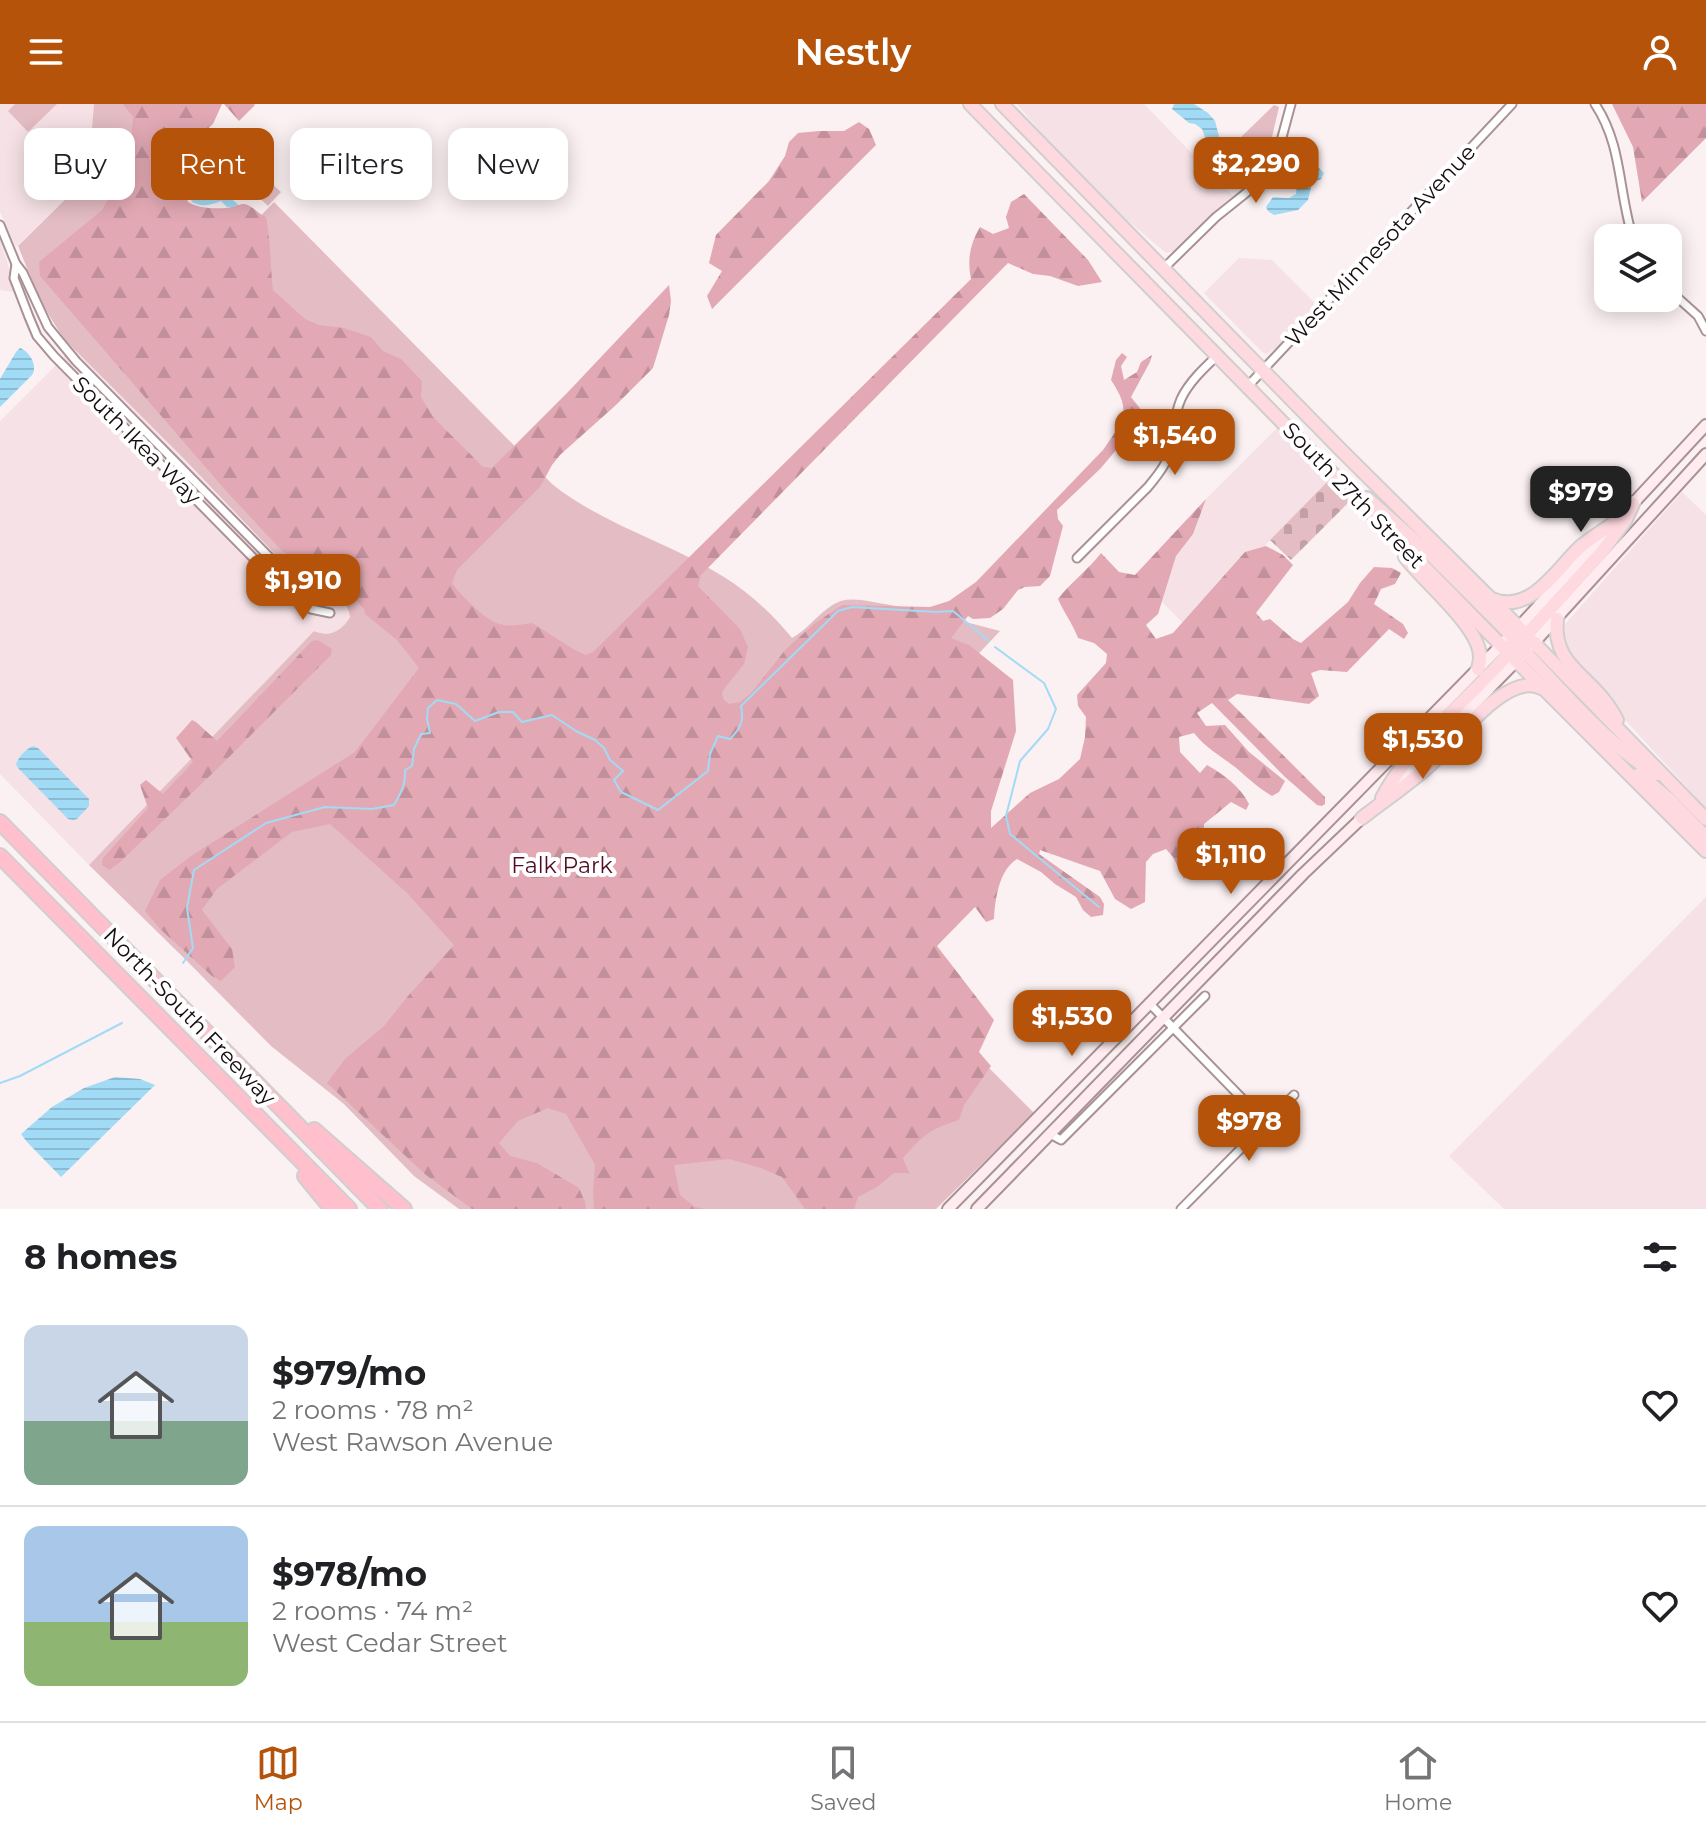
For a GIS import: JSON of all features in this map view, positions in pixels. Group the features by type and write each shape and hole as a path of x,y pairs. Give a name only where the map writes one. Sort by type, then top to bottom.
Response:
{"highway":[{"name":"North-South Freeway","path":"0,822 380,1209"},
{"name":"North-South Freeway","path":"0,856 349,1209"},
{"path":"224,1051 404,1209"},
{"path":"229,1088 332,1209"}],"main road":[{"name":"South 27th Street","path":"970,104 1380,522 1627,737 1706,819"},
{"name":"South 27th Street","path":"1002,104 1490,598 1544,689 1706,851"},
{"path":"1518,644 1615,522 1706,425"},
{"path":"948,1209 1478,669 1557,619 1706,454"},
{"path":"1338,478 1362,493 1430,554 1613,742 1647,769 1667,780"},
{"path":"977,1209 1303,874 1382,798 1391,781 1421,744 1601,553 1625,521 1633,504"},
{"path":"1380,522 1416,572 1472,633 1480,652 1478,669"},
{"path":"1490,598 1510,603 1532,594 1549,581 1580,547 1615,522"},
{"path":"1557,619 1556,636 1561,653 1606,702 1627,737"},
{"path":"1362,818 1429,766 1502,695 1523,684 1534,684 1544,689"},
{"path":"1616,761 1635,771 1669,799 1706,837"},
{"path":"1290,861 1303,874"},
{"path":"956,1200 968,1209"}],"street":[{"path":"1163,269 1265,175 1278,152 1291,104"},
{"name":"West Minnesota Avenue","path":"1248,386 1512,104"},
{"path":"1595,104 1612,136 1630,224"},
{"name":"South Ikea Way","path":"0,225 48,327 292,580 296,594"},
{"name":"South Ikea Way","path":"16,264 14,278 37,336 283,588 296,594 311,609 330,613"},
{"path":"1682,301 1702,318 1706,331"},
{"path":"1077,558 1158,475 1169,452 1181,399 1193,380 1218,355"},
{"path":"1050,1134 1061,1140 1205,996"},
{"path":"1150,1004 1266,1123"},
{"path":"1181,1209 1294,1095"}],"shaded area":[{"path":"0,104 94,104 92,128 24,128 24,200 64,200 16,247 0,212"},
{"path":"1017,104 1144,104 1233,196 1174,251 1166,253 1114,209"},
{"path":"0,240 7,261 15,292 0,290"},
{"path":"1239,258 1272,260 1318,306 1284,342 1267,354 1204,293"},
{"path":"73,348 316,597 334,594 342,598 350,617 337,632 321,634 314,631 89,865 0,774 0,421"},
{"path":"1278,427 1330,479 1186,626 1135,575"},
{"path":"1682,492 1706,515 1706,808 1570,660 1559,631"},
{"path":"1706,897 1706,1209 1504,1209 1449,1156"}],"green space":[{"path":"15,104 57,104 32,128 24,128 8,111"},
{"name":"Falk Park","path":"94,104 214,104 190,128 151,128 151,167 135,183 135,128 92,128"},
{"name":"Falk Park","path":"123,104 222,104 209,128 151,128 151,200 187,200 201,207 216,208 244,204 266,217 273,290 305,319 371,337 383,351 401,359 422,381 421,397 433,417 483,467 492,468 669,285 669,315 653,368 560,455 540,487 457,570 452,583 488,619 507,625 532,623 586,655 593,652 971,279 970,252 980,227 993,234 1009,228 1006,217 1011,202 1024,194 1088,260 1102,282 1078,286 1050,276 1033,274 1008,263 701,575 698,586 740,629 748,647 744,664 724,689 724,700 729,704 740,702 751,693 786,649 842,605 930,607 949,601 976,582 1103,450 1116,431 1123,409 1111,380 1116,360 1122,353 1127,357 1121,366 1124,380 1137,372 1141,362 1152,355 1131,397 1144,417 1100,469 1057,510 1063,526 1050,576 1040,586 1018,590 1003,609 990,618 973,619 968,616 951,638 969,645 1013,680 1016,731 991,811 991,828 1030,793 1059,779 1080,759 1086,717 1078,706 1077,695 1106,663 1107,654 1094,643 1078,638 1058,599 1101,553 1119,572 1135,575 1206,499 1193,534 1176,556 1158,614 1146,625 1156,639 1173,633 1245,552 1266,546 1283,555 1293,565 1256,613 1263,621 1270,619 1301,643 1348,602 1374,567 1392,568 1401,573 1395,584 1381,589 1374,604 1403,624 1408,633 1404,639 1389,629 1347,672 1320,670 1311,673 1319,696 1309,704 1237,694 1228,700 1325,797 1325,804 1317,805 1285,777 1212,703 1197,713 1206,726 1225,725 1249,752 1285,781 1279,792 1272,796 1194,733 1179,737 1180,752 1200,773 1207,765 1236,786 1249,804 1246,810 1231,802 1204,824 1199,853 1184,879 1166,849 1153,854 1146,862 1145,902 1131,909 1115,899 1100,871 1040,850 1039,854 1100,897 1104,904 1103,915 1091,917 1076,897 1041,872 1017,859 1011,864 999,886 994,919 986,922 975,907 937,946 994,1020 979,1052 991,1066 964,1105 959,1120 928,1134 903,1158 909,1173 894,1173 858,1197 854,1209 805,1209 782,1177 729,1159 674,1165 680,1195 695,1207 705,1209 594,1209 595,1165 566,1114 548,1108 518,1121 499,1143 510,1156 537,1163 579,1188 586,1209 472,1209 426,1175 327,1083 345,1059 384,1026 454,945 407,893 330,824 292,832 217,889 202,910 232,949 235,967 221,981 160,929 145,911 160,880 191,856 355,752 419,668 397,640 365,614 364,609 332,575 283,552 40,276 39,262 102,210 108,200 135,200 133,117"},
{"path":"224,104 254,104 255,105 239,121"},
{"path":"1612,104 1706,104 1706,138 1642,202 1633,147"},
{"path":"1274,105 1279,107 1272,137 1260,162 1256,162 1238,140"},
{"path":"859,122 869,129 876,145 712,309 707,296 722,271 709,263 716,235 769,181 785,156 789,142 798,133 844,131"},
{"path":"274,186 281,192 274,200"},
{"name":"Falk Park","path":"65,200 119,200 54,265 136,344 274,202 552,484 593,511 724,577 760,604 792,638 835,604 852,600 914,610 1000,631 870,769 895,974 1034,1113 936,1209 459,1209 414,1176 344,1104 271,1046 89,865 314,631 325,634 335,632 350,617 346,605 339,598 328,595 316,597 67,342 45,308 18,246"},
{"path":"1330,479 1350,501 1291,560 1270,540"},
{"path":"318,640 332,649 331,655 119,863 109,870 102,865 103,858 148,808 140,785 146,780 163,794 193,762 176,738 192,720 217,741 312,641"}],"water":[{"path":"1174,104 1194,104 1208,113 1215,121 1220,140 1241,161 1241,171 1237,173 1229,169 1209,148 1202,129 1172,109"},
{"path":"1307,159 1324,173 1312,184 1308,200 1298,210 1274,215 1268,211 1266,207 1273,197 1289,198 1296,194 1294,167"},
{"path":"233,200 238,204 227,207 221,201 210,205 192,202"},
{"path":"20,348 32,360 34,371 0,407 0,379"},
{"path":"33,746 89,799 89,806 77,819 68,819 18,768 19,758"},
{"path":"115,1077 140,1079 155,1085 61,1177 21,1134 52,1107 84,1088"}],"waterway":[{"path":"183,963 193,948 187,908 194,870 266,823 325,807 372,809 394,805 405,780 405,770 412,766 414,749 421,734 430,733 428,708 437,700 456,704 475,721 499,712 513,712 522,722 552,715 604,748 610,760 623,771 614,780 621,792 658,810 708,771 710,754 718,736 730,739 739,728 741,706 838,611 852,607 953,611 989,641"},
{"path":"995,647 1044,683 1056,709 1048,729 1020,761 1006,816 1010,834 1099,907"},
{"path":"0,1083 20,1076 122,1023"}]}
